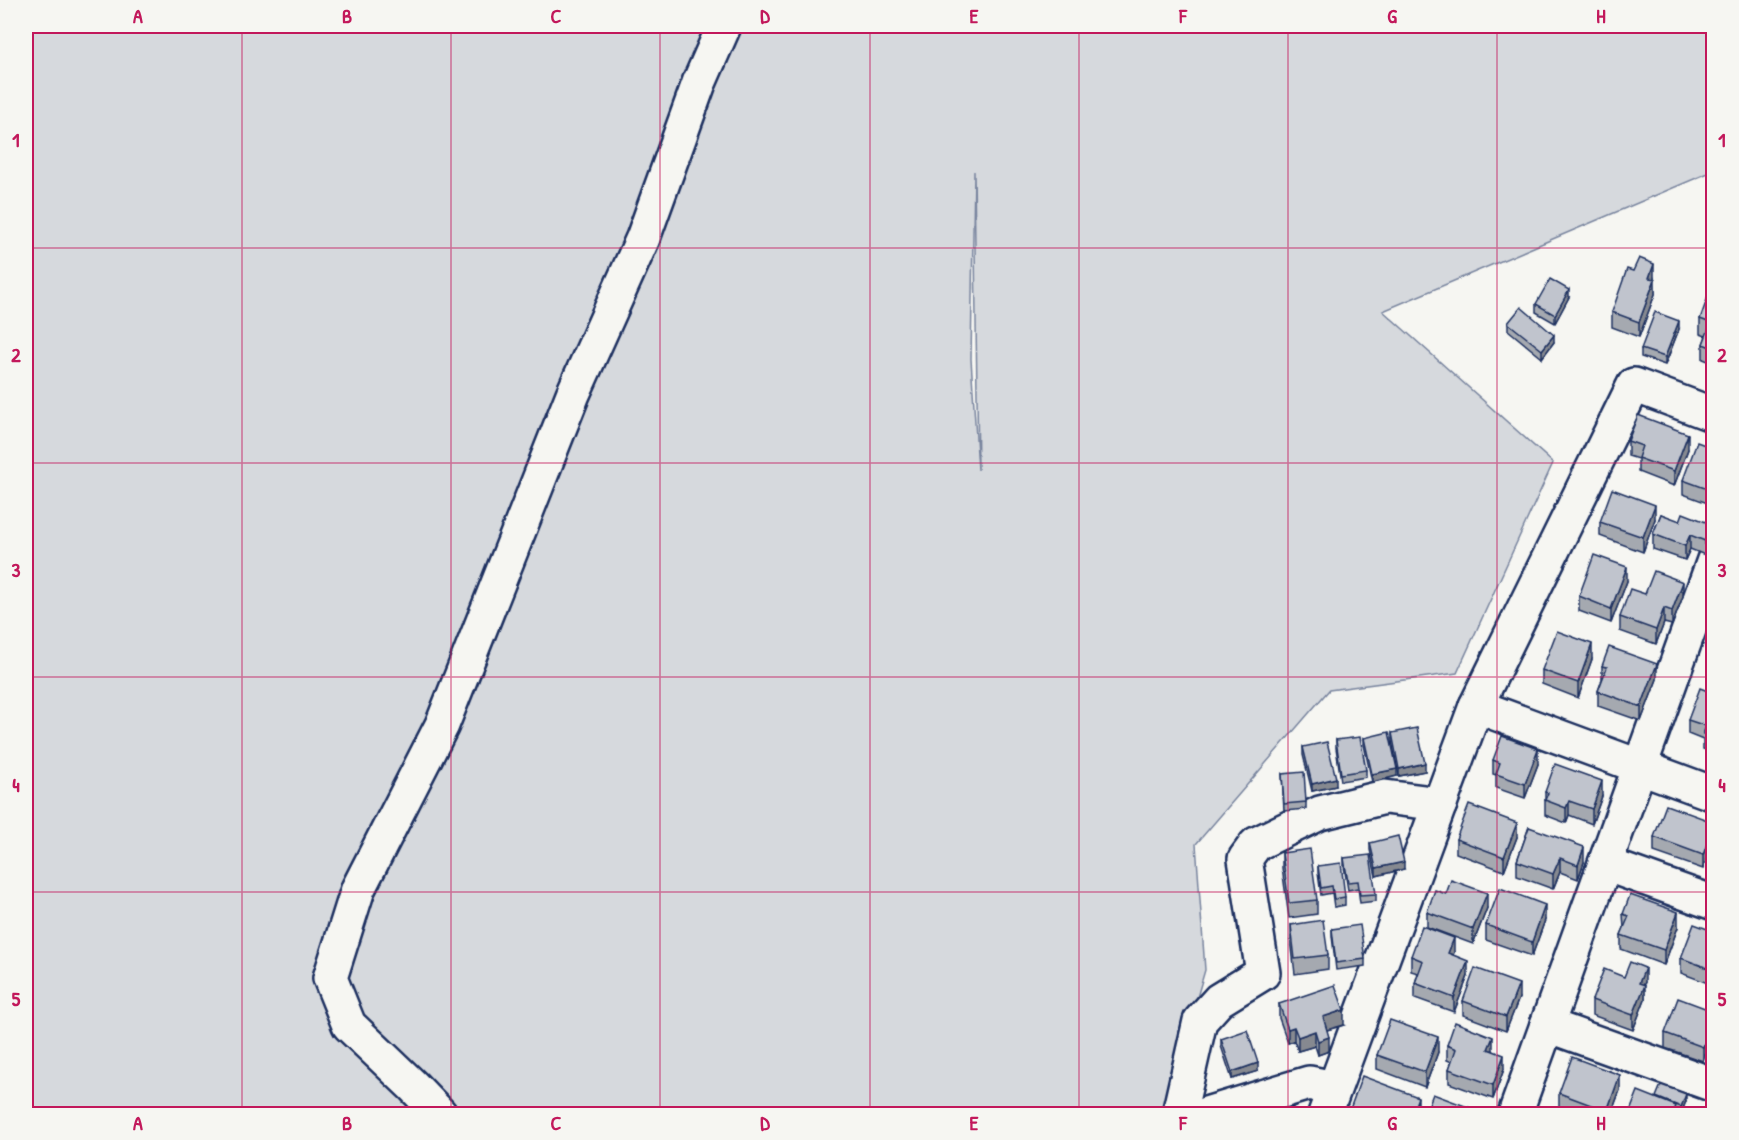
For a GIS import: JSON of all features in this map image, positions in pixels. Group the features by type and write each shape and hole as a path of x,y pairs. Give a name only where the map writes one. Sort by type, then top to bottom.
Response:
{"street":[{"path":"440,1114 349,1025 330,978 358,889 442,725 573,394 644,238 699,83 724,26"},
{"path":"1206,1114 1309,1083 1329,1101 1476,706 1634,385 1713,415"},
{"path":"1515,1114 1713,560"},
{"path":"1476,706 1713,794"},
{"path":"1179,1114 1200,1021 1219,1000 1263,973 1245,859 1256,844 1320,813 1384,797 1440,804"},
{"path":"1605,864 1713,903"},
{"path":"1547,1024 1713,1085"}],"shaded area":[{"path":"26,26 1713,26 1713,171 1383,311 1553,463 1457,673 1329,690 1196,844 1205,970 1163,1114 26,1114","holes":["974,171 978,470 971,359"]}],"building":[{"path":"1639,258 1654,264 1649,278 1655,279 1639,322 1612,312 1627,269 1633,271"},
{"path":"1550,279 1569,290 1555,315 1536,304"},
{"path":"1709,294 1713,295 1713,348 1703,344 1711,323 1700,319"},
{"path":"1521,307 1554,335 1542,350 1508,323"},
{"path":"1655,312 1679,321 1665,357 1641,349"},
{"path":"1638,415 1688,434 1674,471 1638,458 1642,446 1628,441"},
{"path":"1708,437 1713,439 1713,491 1683,480 1697,442 1705,445"},
{"path":"1612,489 1655,505 1643,537 1600,522"},
{"path":"1683,513 1711,524 1705,541 1690,535 1685,546 1653,534 1661,514 1680,521"},
{"path":"1594,555 1627,567 1611,609 1579,596"},
{"path":"1654,571 1683,582 1672,611 1664,608 1656,630 1620,617 1630,589 1645,594"},
{"path":"1557,631 1592,644 1578,683 1542,670"},
{"path":"1609,647 1657,664 1641,707 1598,691 1607,667 1602,666"},
{"path":"1700,688 1713,693 1713,738 1703,734 1706,726 1688,720"},
{"path":"1417,728 1425,763 1399,769 1392,733"},
{"path":"1389,732 1397,769 1372,774 1364,738"},
{"path":"1502,736 1538,749 1525,784 1496,774 1500,763 1493,760"},
{"path":"1360,737 1366,770 1341,774 1336,740"},
{"path":"1327,742 1336,778 1312,784 1303,747"},
{"path":"1555,764 1602,781 1592,809 1569,801 1566,808 1545,800 1548,793 1545,792"},
{"path":"1304,772 1306,802 1284,804 1282,774"},
{"path":"1469,805 1517,823 1504,857 1456,839"},
{"path":"1666,805 1713,822 1703,855 1654,837"},
{"path":"1529,827 1584,847 1578,865 1560,858 1553,874 1517,861"},
{"path":"1398,836 1404,862 1376,868 1370,843"},
{"path":"1310,849 1317,900 1289,903 1282,853"},
{"path":"1370,855 1376,894 1360,895 1358,881 1348,882 1344,858"},
{"path":"1341,863 1345,897 1334,899 1332,886 1321,888 1318,866"},
{"path":"1451,880 1487,893 1473,929 1427,912 1435,890 1446,894"},
{"path":"1500,888 1545,905 1532,942 1486,925"},
{"path":"1630,895 1678,912 1664,950 1621,935 1629,916 1623,914"},
{"path":"1323,920 1328,955 1295,959 1291,925"},
{"path":"1694,924 1713,931 1713,970 1681,958"},
{"path":"1360,925 1365,959 1336,963 1332,929"},
{"path":"1422,926 1454,938 1448,953 1468,961 1454,998 1415,983 1423,961 1411,956"},
{"path":"1630,962 1645,968 1639,983 1645,985 1633,1015 1592,1000 1604,969 1624,977"},
{"path":"1475,968 1519,984 1506,1017 1463,1001"},
{"path":"1335,985 1344,1010 1323,1017 1329,1037 1318,1041 1315,1031 1298,1037 1294,1027 1288,1029 1279,1004"},
{"path":"1678,998 1713,1011 1713,1019 1703,1047 1665,1033"},
{"path":"1390,1020 1438,1037 1425,1072 1377,1055"},
{"path":"1455,1022 1493,1037 1488,1049 1504,1055 1493,1085 1449,1069 1456,1049 1447,1045"},
{"path":"1247,1030 1258,1063 1232,1072 1221,1039"},
{"path":"1572,1057 1620,1075 1607,1111 1559,1093"},
{"path":"1362,1076 1418,1097 1412,1114 1365,1114 1350,1109"},
{"path":"1661,1085 1686,1094 1681,1107 1656,1097"},
{"path":"1638,1091 1676,1106 1673,1114 1629,1114"},
{"path":"1433,1094 1484,1113 1425,1114"},
{"path":"1293,1108 1295,1114 1273,1114"}]}
